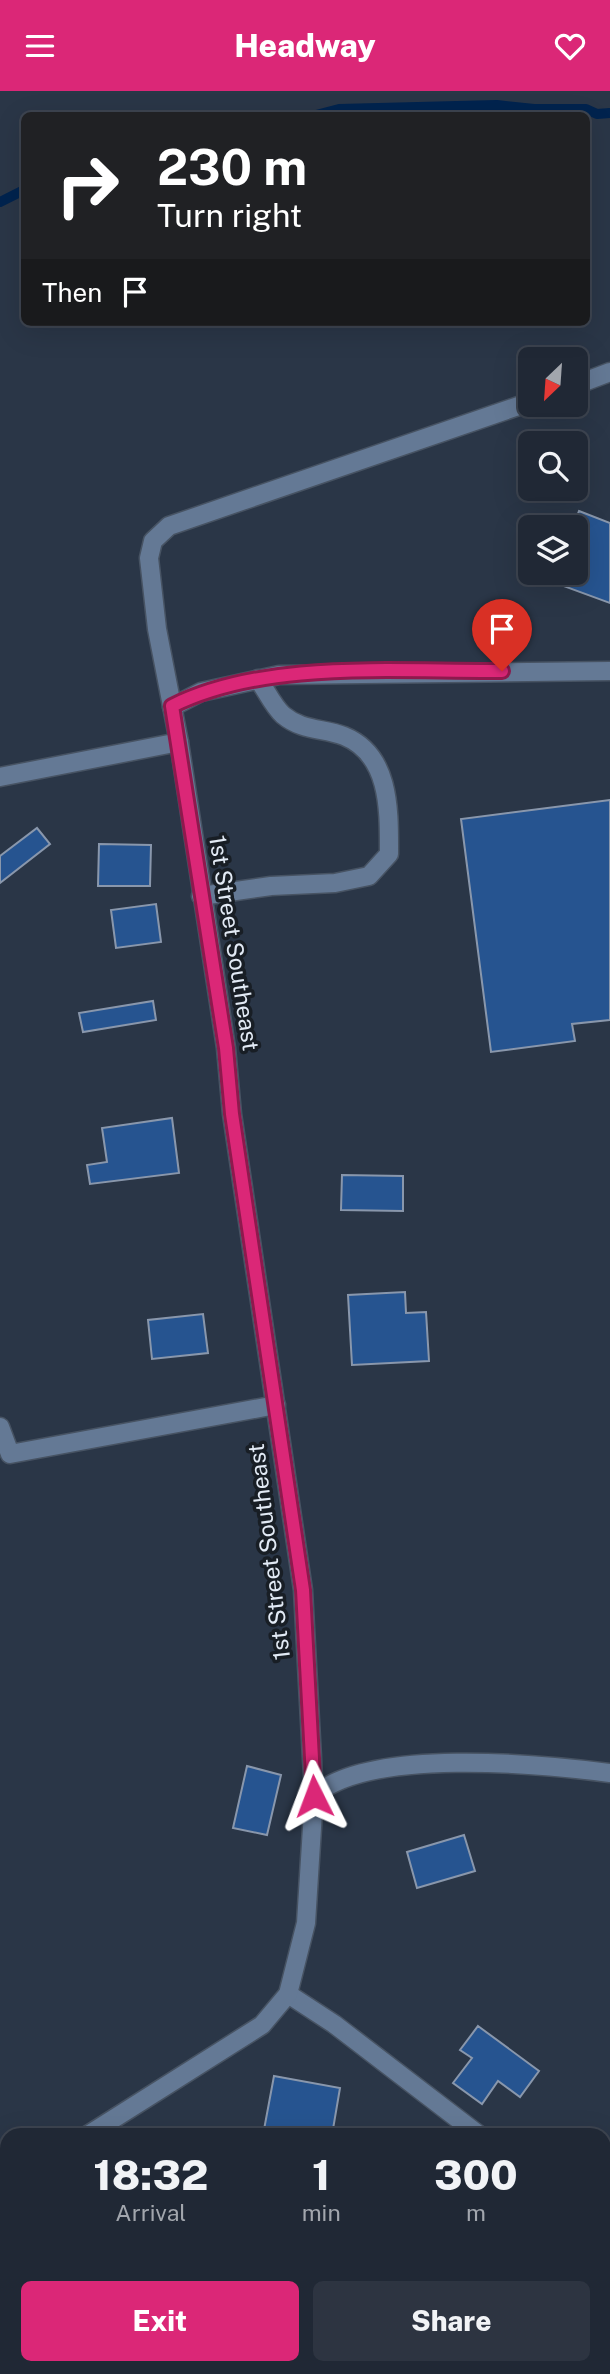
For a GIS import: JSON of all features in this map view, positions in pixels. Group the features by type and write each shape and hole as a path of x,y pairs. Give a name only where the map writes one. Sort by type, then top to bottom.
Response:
{"street":[{"path":"588,380 610,372"},
{"name":"1st Street Southeast","path":"99,2128 262,2025 288,1994 306,1923 314,1796 303,1590 232,1114 226,1048 179,742 158,629 149,558 153,541 169,526 518,406"},
{"path":"172,706 201,692 279,675 610,671"},
{"path":"201,896 271,885 335,883 369,876 389,854 389,815 381,769 366,751 344,736 308,729 282,714 258,679"},
{"path":"0,777 179,742"},
{"path":"0,1427 9,1454 276,1405"},
{"path":"314,1796 324,1787 382,1770 451,1764 498,1762 610,1773"},
{"path":"288,1994 334,2024 471,2128"}],"building":[{"path":"579,511 610,523 610,603 561,585 588,585 588,515 578,515"},
{"path":"610,800 610,1020 572,1024 575,1041 491,1052 461,819"},
{"path":"37,828 50,844 0,883 0,856"},
{"path":"99,844 151,845 150,886 98,886"},
{"path":"156,904 161,942 116,948 111,910"},
{"path":"153,1001 156,1020 83,1032 79,1013"},
{"path":"172,1118 179,1173 90,1184 87,1165 107,1162 102,1128"},
{"path":"342,1175 403,1176 403,1211 341,1210"},
{"path":"405,1292 406,1313 426,1312 429,1361 352,1365 348,1295"},
{"path":"203,1314 208,1353 152,1359 148,1320"},
{"path":"247,1766 281,1775 267,1835 233,1828"},
{"path":"464,1835 475,1871 417,1888 407,1852"},
{"path":"478,2026 539,2071 520,2097 498,2081 482,2104 453,2083 472,2058 460,2050"},
{"path":"274,2076 340,2088 333,2128 264,2128"}],"waterway":[{"path":"328,112 339,109 497,105 534,109 586,109 597,114 610,113"},
{"path":"0,202 21,192"}],"route":[{"path":"314,1796 303,1590 253,1236 232,1114 226,1048 172,706 201,692 279,675 502,671"}]}
